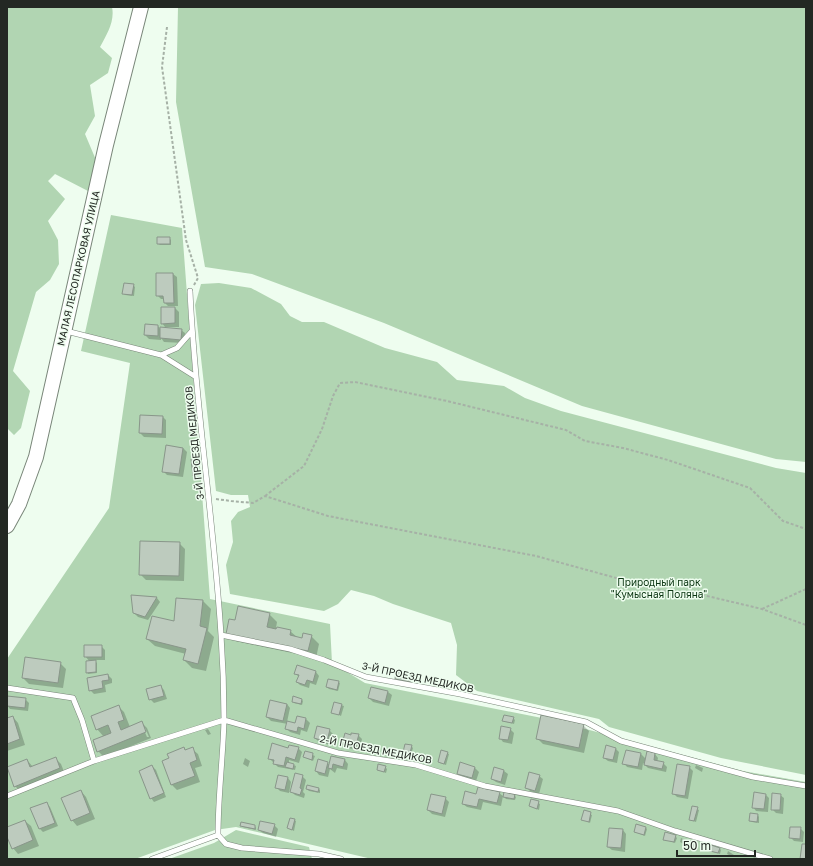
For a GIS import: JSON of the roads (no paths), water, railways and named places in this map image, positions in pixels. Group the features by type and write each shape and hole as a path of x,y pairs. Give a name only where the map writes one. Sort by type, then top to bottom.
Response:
{"street":[{"name":"МАЛАЯ ЛЕСОПАРКОВАЯ УЛИЦА","path":"8,523 19,504 36,457 106,145 141,7"}],"lane":[{"name":"3-Й ПРОЕЗД МЕДИКОВ","path":"190,291 196,377 209,498 221,635 290,649 324,660 366,677 460,694 586,722 621,741 753,777 806,786"},
{"path":"64,331 162,355 196,377"},
{"path":"162,355 177,348 192,331"},
{"path":"221,635 224,720 218,835 226,844 242,848 319,854 341,859"},
{"path":"7,688 74,698 94,761"},
{"path":"7,796 94,761 224,720"},
{"name":"2-Й ПРОЕЗД МЕДИКОВ","path":"224,720 338,753 416,765 485,786 618,812 675,831 770,859"},
{"path":"152,859 218,835"}],"park label":[{"name":"Природный парк \"Кумысная Поляна\"","path":"659,588"}]}
